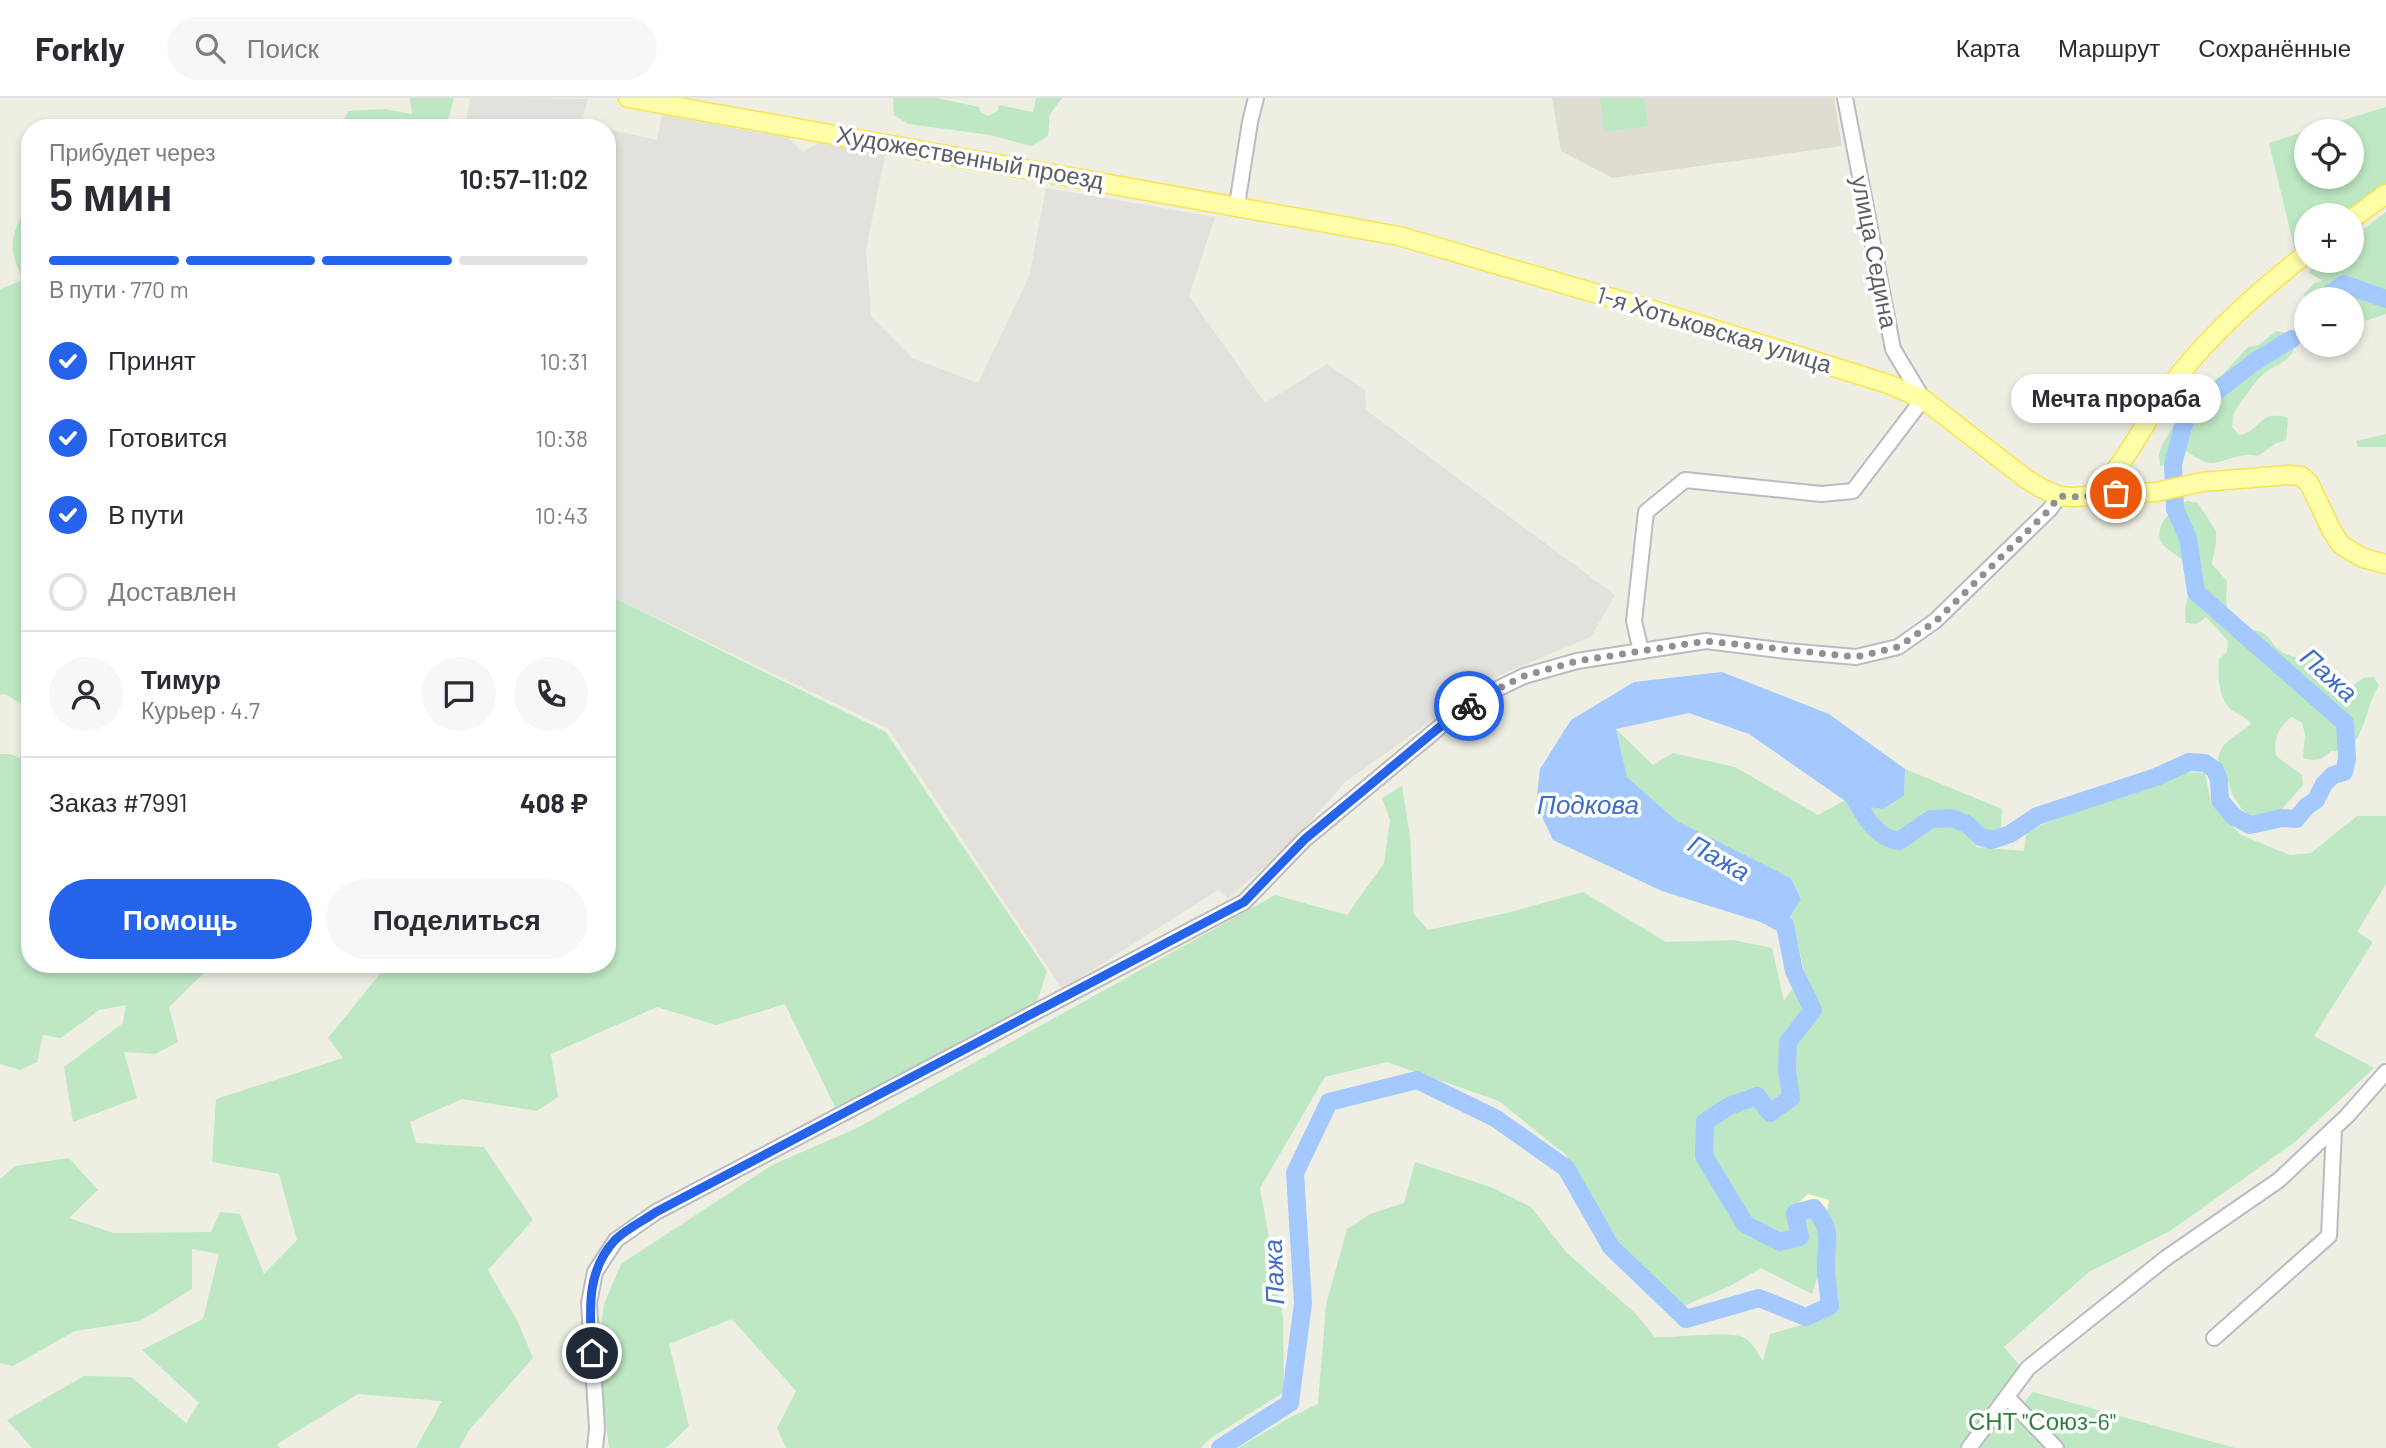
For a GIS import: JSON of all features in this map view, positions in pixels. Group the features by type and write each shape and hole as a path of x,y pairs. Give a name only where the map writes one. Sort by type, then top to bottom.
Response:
{"main road":[{"name":"Художественный проезд","path":"628,98 1312,219"},
{"path":"2364,210 2386,194"},
{"name":"1-я Хотьковская улица","path":"1312,219 1428,243 1888,384 1923,399 2025,478 2059,496 2156,492 2197,483 2289,475 2301,477 2309,483 2341,545 2351,553 2386,564"},
{"path":"2088,496 2101,486 2120,463 2152,412 2187,366 2263,290 2294,264"},
{"path":"2120,463 2126,478 2156,492"}],"street":[{"path":"1237,205 1256,98"},
{"name":"улица Седина","path":"1845,98 1892,349 1923,399"},
{"path":"1641,651 1634,621 1646,512 1685,480 1821,494 1853,491 1923,399"},
{"path":"595,1448 597,1428 589,1303 595,1272 615,1240 656,1212 1244,902 1305,839 1453,716 1489,693 1524,676 1577,661 1706,641 1856,657 1898,647 1936,621 2050,509 2059,496"},
{"path":"1969,1448 2028,1368 2165,1258 2279,1180 2334,1129 2386,1072"},
{"path":"2214,1338 2329,1236 2334,1129"},
{"path":"2007,1396 2056,1448"}],"shaded area":[{"path":"470,98 588,99 582,119 466,119"},
{"path":"1552,98 1834,98 1842,146 1613,178 1561,151"},
{"path":"662,115 789,138 802,152 819,143 885,155 866,250 871,316 912,358 978,383 1029,277 1046,188 1215,217 1189,296 1265,403 1327,364 1365,390 1366,410 1615,595 1591,637 1492,678 1345,782 1288,847 1228,898 1218,890 1062,989 889,729 616,598 616,131 657,140"}],"green space":[{"path":"410,98 454,98 448,119 344,119 348,111 385,109 412,114"},
{"path":"893,98 937,98 979,107 980,112 988,116 998,111 999,105 1033,112 1036,98 1062,98 1050,114 1048,136 1031,146 990,135 908,124 894,115"},
{"path":"1600,98 1644,98 1648,126 1604,132"},
{"path":"2386,107 2386,184 2360,203 2294,203 2294,247 2269,143 2294,135 2294,189 2364,189 2364,119 2346,119"},
{"path":"2386,212 2386,314 2364,321 2364,287 2310,287 2323,281 2310,273 2364,273 2364,229"},
{"path":"21,217 21,275 13,248"},
{"path":"21,281 21,704 5,694 0,695 0,289"},
{"path":"2276,331 2287,333 2293,352 2263,374 2253,386 2235,412 2232,427 2239,435 2252,430 2271,416 2288,418 2286,440 2258,456 2242,456 2211,463 2185,451 2167,465 2160,466 2162,445 2174,425 2179,402 2192,384 2215,380 2248,347 2259,345"},
{"path":"2386,434 2386,447 2358,447 2356,441"},
{"path":"2187,501 2198,503 2216,531 2212,564 2227,581 2227,608 2232,621 2244,629 2262,632 2280,651 2290,656 2323,658 2335,688 2345,692 2363,678 2374,677 2379,686 2358,737 2342,750 2331,751 2318,759 2303,758 2305,734 2302,723 2292,717 2283,725 2276,739 2276,756 2302,775 2303,785 2281,810 2262,818 2251,817 2241,808 2232,794 2226,773 2218,766 2220,751 2224,745 2251,724 2228,707 2222,695 2219,659 2227,652 2228,641 2206,617 2197,624 2186,623 2189,574 2184,563 2163,545 2160,538 2159,532 2165,519"},
{"path":"616,598 886,732 1047,971 1037,1002 952,1051 836,1109 785,1004 716,1025 657,1007 551,1054 558,1097 537,1111 462,1099 410,1122 416,1143 484,1147 533,1220 488,1270 518,1322 533,1358 470,1429 459,1448 416,1448 442,1401 358,1394 277,1444 280,1448 32,1448 7,1420 84,1376 131,1377 186,1423 199,1403 142,1350 203,1319 219,1254 192,1249 192,1289 140,1321 75,1331 13,1366 0,1363 0,1179 15,1166 69,1158 98,1190 69,1218 114,1233 211,1232 220,1212 240,1214 264,1274 297,1240 279,1174 212,1162 216,1099 343,1058 328,1038 381,973 616,973"},
{"name":"СНТ \"Союз-6\"","path":"1616,729 1653,765 1673,753 1735,767 1818,815 1845,800 1851,805 1883,809 1904,796 1905,769 2002,809 2001,827 1975,847 2024,851 2027,830 2184,772 2205,773 2211,803 2241,835 2290,855 2311,853 2357,816 2386,816 2386,884 2357,932 2373,942 2314,1036 2374,1068 2295,1142 2170,1231 2089,1272 2004,1347 2022,1368 1981,1416 1999,1431 2033,1392 2235,1448 1238,1448 1318,1404 1326,1305 1347,1229 1370,1214 1404,1203 1415,1162 1493,1188 1531,1207 1566,1252 1636,1314 1655,1337 1717,1334 1739,1336 1750,1343 1763,1361 1770,1334 1812,1322 1839,1298 1827,1246 1812,1294 1761,1268 1732,1285 1684,1306 1620,1244 1566,1155 1499,1101 1387,1062 1325,1077 1260,1188 1283,1317 1284,1392 1208,1440 1201,1448 786,1448 777,1428 796,1391 732,1319 669,1344 689,1426 666,1448 609,1448 597,1357 604,1304 621,1264 772,1165 857,1128 1275,895 1347,915 1384,863 1390,820 1382,798 1402,786 1410,836 1414,914 1428,930 1507,913 1583,892 1666,942 1733,940 1772,948 1784,1001 1804,970 1791,915 1801,898 1791,878 1677,821 1627,777"},
{"path":"0,754 10,754 21,758 21,973 204,973 169,1007 178,1042 155,1054 124,1052 137,1098 73,1122 64,1067 123,1023 126,1005 99,1010 61,1038 43,1035 37,1062 20,1070 0,1064"}],"sand":[{"path":"1808,1194 1829,1200 1827,1212 1821,1216 1814,1208 1799,1212 1799,1202"}],"water":[{"name":"Подкова","path":"1722,672 1829,714 1905,769 1904,796 1883,809 1851,805 1749,734 1689,713 1616,729 1627,777 1677,821 1791,878 1801,899 1785,925 1770,925 1662,891 1553,840 1536,804 1540,769 1571,720 1634,682"}],"waterway":[{"name":"Пажа","path":"2340,287 2344,284 2352,287"},
{"name":"Пажа","path":"2364,291 2386,299"},
{"name":"Пажа","path":"1849,787 1868,821 1881,834 1890,838 1899,841 1931,819 1952,818 1967,824 1981,837 1992,840 2010,834 2037,816 2156,777 2189,762 2205,763 2215,770 2219,780 2220,800 2233,816 2250,825 2282,818 2296,819 2316,800 2324,784 2333,775 2344,772 2347,759 2345,723 2196,592 2188,538 2175,509 2173,464 2183,427 2196,399 2206,392 2216,392 2254,362 2292,339"},
{"name":"Пажа","path":"1220,1448 1290,1403 1303,1303 1295,1173 1329,1102 1417,1080 1495,1118 1566,1168 1611,1247 1686,1319 1759,1298 1806,1317 1830,1306 1826,1272 1827,1232 1814,1208 1795,1213 1800,1237 1780,1242 1745,1224 1704,1156 1705,1122 1729,1106 1757,1096 1770,1113 1791,1098 1787,1070 1788,1042 1813,1010 1794,971 1785,925 1765,914"}],"way so far":[{"path":"1469,706 1524,676 1577,661 1706,641 1856,657 1898,647 1936,621 2054,505 2059,496 2082,497 2116,493"}],"place":[{"name":"Мечта прораба","path":"2116,493"}],"route":[{"path":"592,1353 589,1303 595,1272 615,1240 656,1212 1244,902 1305,839 1453,716 1469,706"}]}
